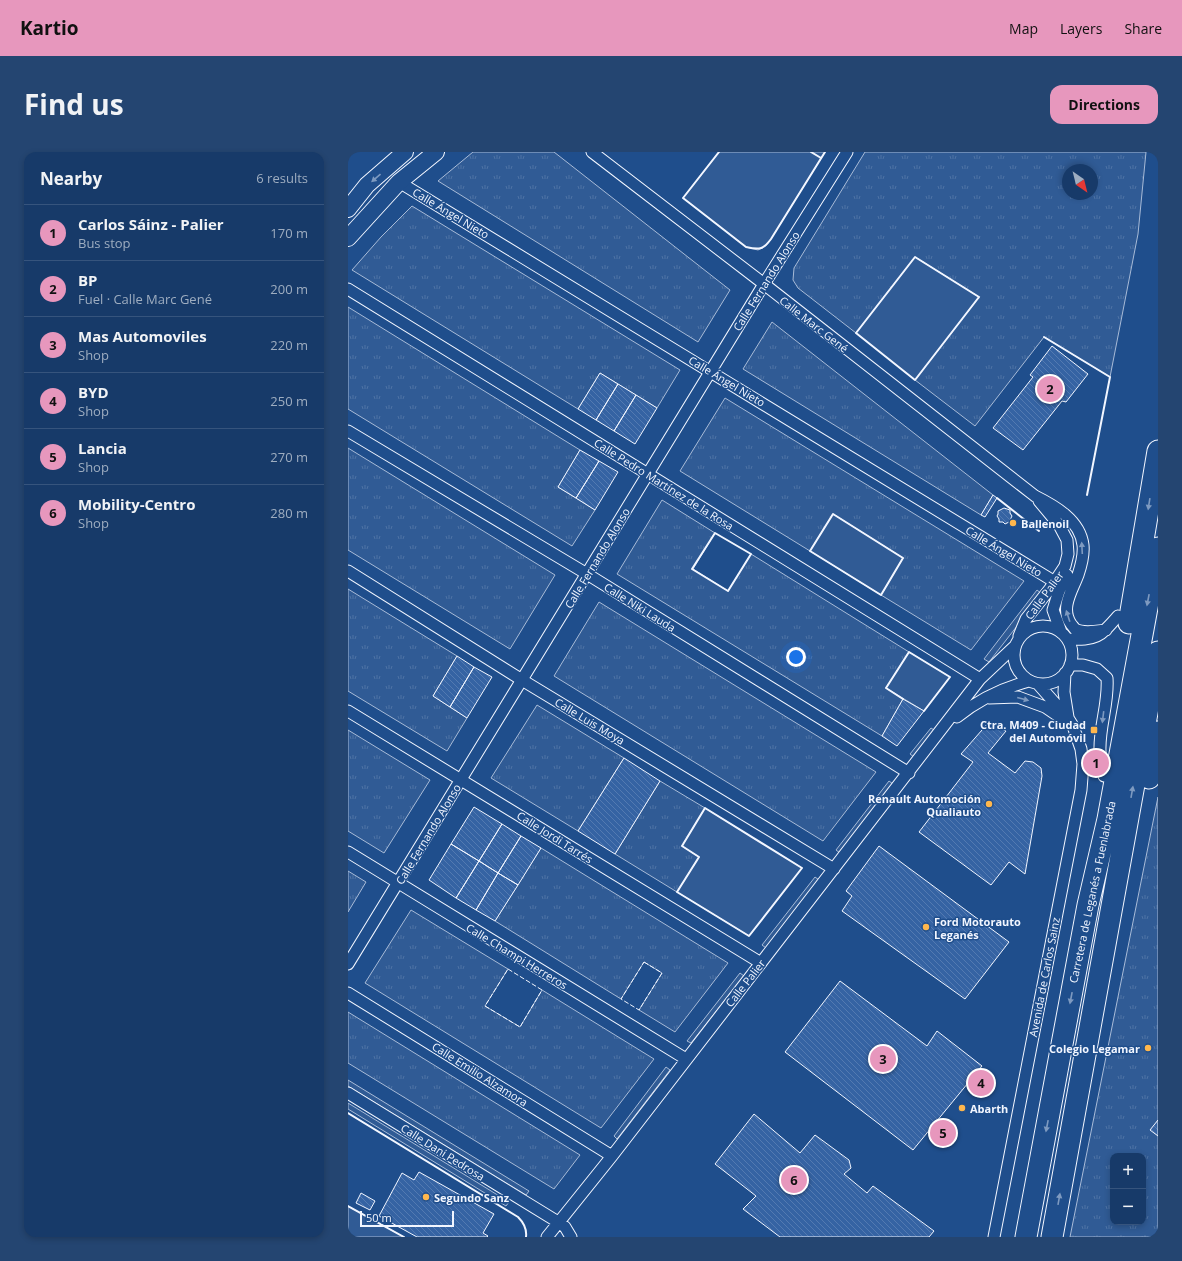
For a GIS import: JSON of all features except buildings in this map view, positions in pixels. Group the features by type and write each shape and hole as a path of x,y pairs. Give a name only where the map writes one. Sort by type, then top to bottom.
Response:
{"highway":[{"path":"1088,905 1090,863 1158,451"},
{"name":"Carretera de Leganés a Fuenlabrada","path":"1026,1237 1088,905 1108,819 1158,548"},
{"name":"Carretera de Leganés a Fuenlabrada","path":"1052,1237 1158,652"},
{"path":"1085,1051 1109,977 1158,732"}],"street":[{"path":"348,209 367,185 405,152"},
{"path":"348,238 399,182 436,152"},
{"name":"Calle Marc Gené","path":"592,152 764,284 1035,496"},
{"name":"Calle Fernando Alonso","path":"348,964 764,284 847,152"},
{"name":"Calle Ángel Nieto","path":"399,182 1055,582"},
{"name":"Calle Pedro Martínez de la Rosa","path":"348,289 980,679"},
{"name":"Calle Niki Lauda","path":"348,431 587,574 909,773"},
{"name":"Calle Palier","path":"1035,496 1050,504 1070,519 1079,532 1083,545 1082,559 1068,598 1066,610 1068,619 1075,629 1086,632 1106,630"},
{"name":"Calle Palier","path":"547,1237 612,1156 834,870 980,679 1017,642 1026,619 1055,582 1065,566 1068,554 1067,540 1059,525 1035,496"},
{"name":"Calle Palier","path":"1060,511 1072,537 1074,557 1069,572 1059,591 1053,610 1064,635"},
{"name":"Calle Luis Moya","path":"348,571 522,680 834,870"},
{"path":"1064,635 1071,647 1072,656 1067,669 1058,679 1048,683 1034,682 1021,674 1016,666 1013,656 1017,642 1026,630 1039,626 1053,627 1064,635 1085,640 1094,638 1106,630 1118,616"},
{"path":"1067,669 1084,665 1097,669 1107,678 1108,690 1100,749 1104,776"},
{"name":"Avenida de Carlos Sainz","path":"994,1237 1081,790 1083,764 1081,749 1071,722 1064,692 1067,669"},
{"name":"Calle Palier","path":"942,728 969,707 984,698 1004,689 1034,682"},
{"name":"Avenida de Carlos Sainz","path":"1034,682 1071,722"},
{"path":"984,698 1018,697 1045,707 1071,722"},
{"name":"Calle Jordi Tarrés","path":"348,711 761,963"},
{"name":"Calle Champi Herreros","path":"348,852 686,1059"},
{"name":"Calle Emilio Alzamora","path":"348,993 612,1156"},
{"name":"Calle Dani Pedrosa","path":"348,1094 558,1222 565,1227 571,1237"}],"green space":[{"path":"473,152 554,152 730,290 698,342 438,181"},
{"path":"865,152 1146,152 1138,234 1110,377 1044,337 975,426 915,380 979,297 915,257 856,333 798,288 793,280 794,268"},
{"path":"412,206 680,370 657,408 600,373 578,409 352,270 381,237"},
{"path":"348,307 580,450 558,487 595,510 572,546 348,409"},
{"path":"772,322 993,495 981,515 743,369"},
{"path":"725,398 1024,581 971,650 881,595 903,558 833,514 810,551 680,471"},
{"path":"348,448 555,575 510,649 348,550"},
{"path":"662,500 715,533 693,569 728,591 751,554 909,652 886,688 903,699 882,736 617,574"},
{"path":"348,589 457,656 433,696 467,718 447,751 348,691"},
{"path":"599,602 876,772 823,841 554,676"},
{"path":"537,705 624,758 578,831 491,778"},
{"path":"348,730 430,780 384,853 348,831"},
{"path":"660,781 705,808 682,846 699,857 677,892 615,854"},
{"path":"1158,797 1158,1237 1070,1237"},
{"path":"541,848 728,963 675,1032 639,1010 662,973 644,962 621,999 495,921"},
{"path":"348,871 366,882 348,912"},
{"path":"411,910 508,969 485,1006 520,1027 542,990 654,1059 601,1128 365,983"},
{"path":"348,1012 580,1155 554,1189 348,1063"}],"shaded area":[{"path":"719,152 825,152 771,239 766,246 758,250 746,247 683,198"},
{"path":"915,257 979,297 915,380 856,333"},
{"path":"833,514 903,558 881,595 810,551"},
{"path":"1037,590 1042,594 989,662 984,659"},
{"path":"909,652 950,677 924,711 886,688"},
{"path":"931,728 934,730 914,757 910,754"},
{"path":"889,781 893,784 840,853 836,850"},
{"path":"705,808 802,868 749,936 677,892 699,857 682,846"},
{"path":"815,877 819,880 766,948 762,945"},
{"path":"740,973 744,976 691,1043 687,1041"},
{"path":"666,1067 670,1070 617,1139 614,1136"},
{"path":"348,1080 529,1191 526,1195 348,1086"},
{"path":"348,1103 509,1202 506,1206 348,1109"},
{"path":"348,1206 367,1217 404,1237 348,1237"}],"fence":[{"path":"644,962 662,973 639,1010 621,999 644,962"},
{"path":"508,969 542,990 520,1027 485,1006 508,969"}],"wall":[{"path":"719,152 683,198 746,247 754,249 763,247 771,239 825,152"},
{"path":"811,152 821,158"},
{"path":"915,257 979,297 915,380 856,333 915,257"},
{"path":"1044,337 1110,377 1087,495"},
{"path":"997,498 1039,531"},
{"path":"833,514 903,558 881,595 810,551 833,514"},
{"path":"715,533 751,554 728,591 692,569 715,533"},
{"path":"903,699 886,688 909,652 950,677 924,711"},
{"path":"705,808 802,868 749,936 677,892 699,857 682,846 705,808"},
{"path":"348,1113 518,1217 525,1226 526,1237"},
{"path":"348,1206 404,1237"}],"place":[{"name":"BP","path":"1050,389"},
{"name":"Ballenoil","path":"1013,523"},
{"name":"Ctra. M409 - Ciudad del Automóvil","path":"1094,730"},
{"name":"Carlos Sáinz - Palier","path":"1096,763"},
{"name":"Renault Automoción Qualiauto","path":"989,804"},
{"name":"Ford Motorauto Leganés","path":"926,927"},
{"name":"Colegio Legamar","path":"1148,1048"},
{"name":"Mas Automoviles","path":"883,1059"},
{"name":"BYD","path":"981,1083"},
{"name":"Abarth","path":"962,1108"},
{"name":"Lancia","path":"943,1133"},
{"name":"Mobility-Centro","path":"794,1180"},
{"name":"Segundo Sanz","path":"426,1197"}]}
